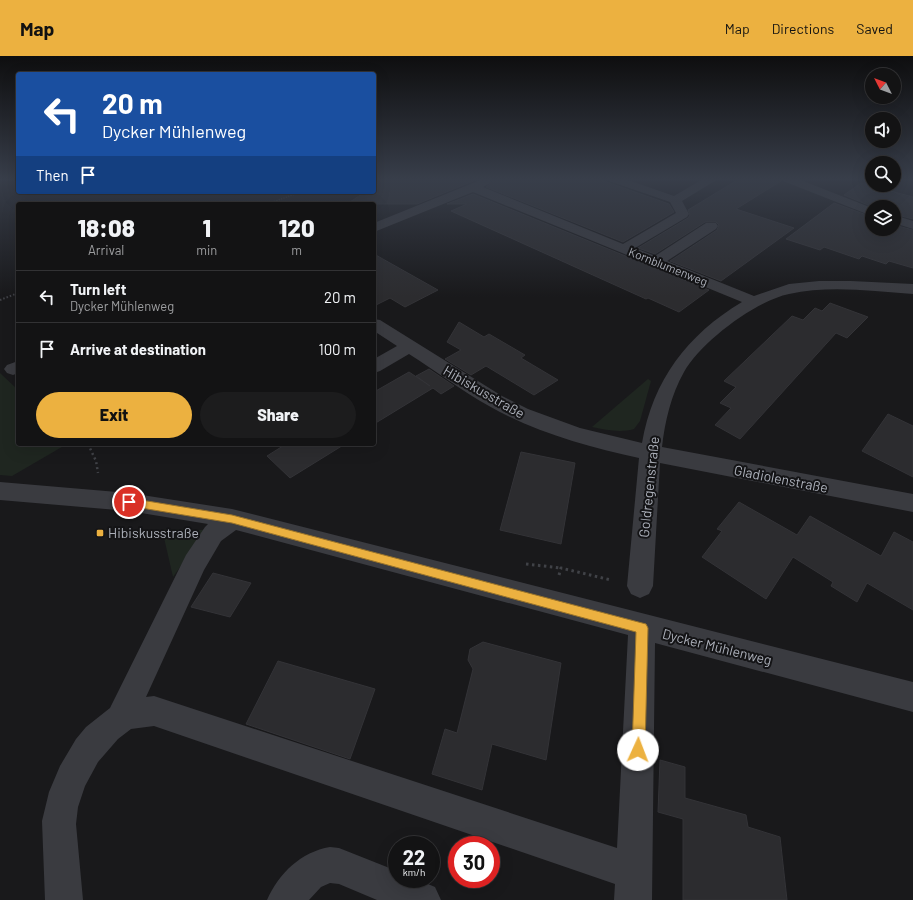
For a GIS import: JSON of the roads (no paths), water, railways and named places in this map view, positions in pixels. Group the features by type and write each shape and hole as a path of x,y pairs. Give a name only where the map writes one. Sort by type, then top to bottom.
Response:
{"street":[{"path":"376,227 397,218"},
{"name":"Kornblumenweg","path":"550,218 753,301"},
{"path":"624,248 675,218"},
{"path":"901,221 913,225"},
{"path":"656,262 712,226"},
{"name":"Goldregenstraße","path":"640,586 650,453 658,416 670,384 682,363 698,344 724,321 753,301 775,293 809,287 913,289"},
{"name":"Hibiskusstraße","path":"376,325 495,401 531,420 577,435 650,453"},
{"path":"376,366 409,347"},
{"name":"Gladiolenstraße","path":"650,453 913,503"},
{"name":"Dycker Mühlenweg","path":"0,491 136,503 232,519 642,628 913,697"},
{"path":"120,719 199,556 213,534 232,519"},
{"path":"64,900 59,823 61,806 76,768 103,732 120,719 139,712 154,711 634,886 642,628"},
{"path":"286,900 299,883 312,871 323,865 331,864 422,900"}],"place":[{"name":"Hibiskusstraße","path":"100,533"}]}
